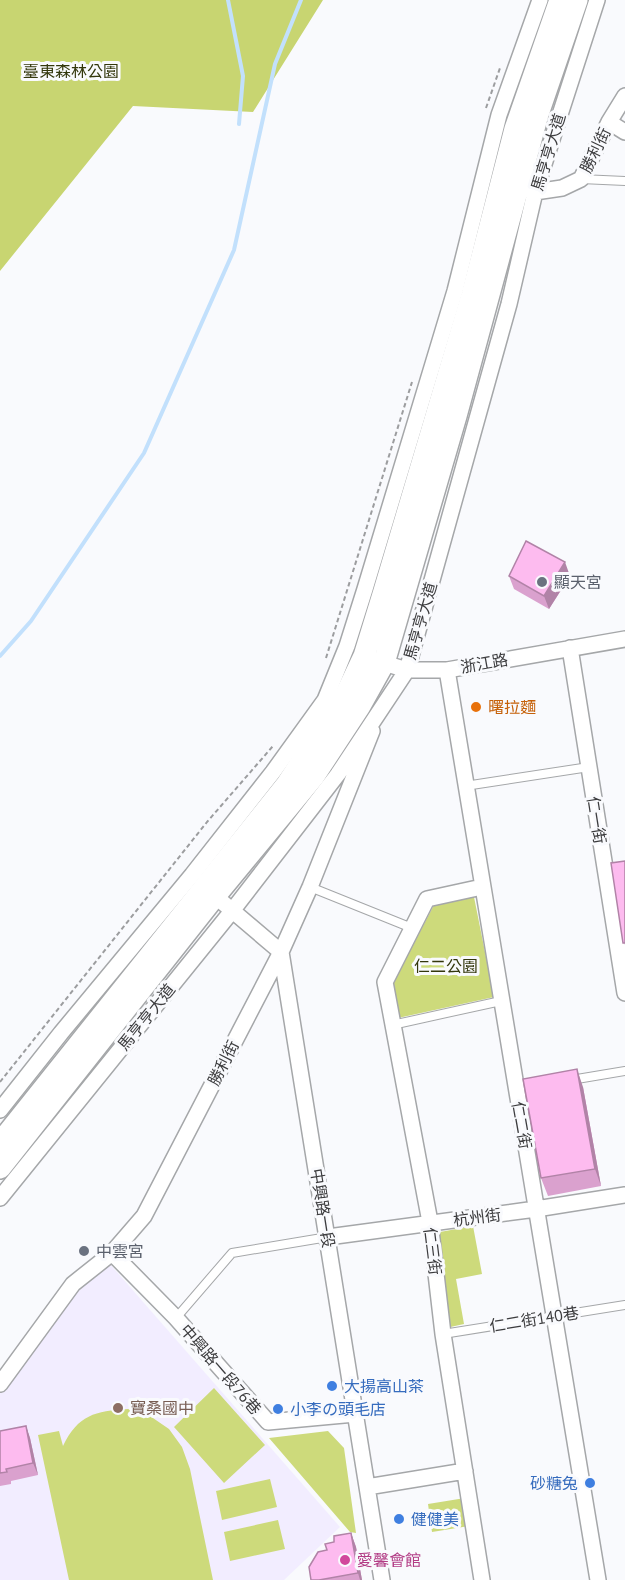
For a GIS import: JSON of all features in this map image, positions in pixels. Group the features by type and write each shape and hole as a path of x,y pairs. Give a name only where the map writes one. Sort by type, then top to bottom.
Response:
{"street":[{"name":"馬亨亨大道","path":"509,186 499,115 540,0"},
{"name":"馬亨亨大道","path":"0,1198 232,911 338,774 406,670 452,509 481,297 509,186 515,129 560,0"},
{"name":"馬亨亨大道","path":"0,1143 287,784 346,694 355,651 412,500 481,297 509,186 538,114 577,0"},
{"name":"馬亨亨大道","path":"509,186 597,0"},
{"name":"勝利街","path":"509,186 562,188 581,179 609,122 625,96"},
{"path":"609,122 625,132"},
{"name":"馬亨亨大道","path":"0,1110 204,886 314,776 360,706 384,663 412,500"},
{"path":"412,500 452,509"},
{"name":"浙江路","path":"355,651 406,670 447,670 625,639"},
{"name":"仁一街","path":"570,648 625,993"},
{"name":"仁二街","path":"447,670 501,1001 522,1088 536,1209 598,1580"},
{"name":"勝利街","path":"0,1384 73,1284 112,1253 144,1216 281,951 310,887 383,703"},
{"name":"馬亨亨大道","path":"0,1168 204,886"},
{"path":"204,886 281,951"},
{"name":"仁三街","path":"482,887 427,899 385,982 430,1222 443,1334 482,1580"},
{"name":"中興路一段","path":"281,951 382,1580"},
{"name":"杭州街","path":"328,1237 625,1195"},
{"name":"中興路一段76巷","path":"112,1253 176,1318 268,1422 355,1414"},
{"path":"367,1487 465,1471"}],"lane":[{"path":"581,179 625,181"},
{"path":"465,786 589,767"},
{"path":"310,887 412,928"},
{"path":"392,1025 501,1001"},
{"path":"560,1082 625,1071"},
{"path":"176,1318 232,1253 328,1237"},
{"name":"仁二街140巷","path":"443,1334 625,1305"}],"path":[{"path":"483,117 501,63"},
{"path":"324,665 413,378"},
{"path":"0,1082 207,822 279,739"}],"shaded area":[{"name":"寶桑國中","path":"109,1263 340,1527 284,1580 0,1580 0,1392 68,1297"}],"green space":[{"name":"臺東森林公園","path":"0,0 323,0 253,112 133,106 0,271"},
{"name":"仁二公園","path":"474,897 494,997 398,1018 393,983 434,905"},
{"path":"473,1226 482,1274 456,1279 464,1324 446,1328 429,1234"},
{"path":"214,1388 265,1445 224,1483 174,1427"},
{"path":"128,1409 150,1416 169,1429 182,1447 190,1469 213,1580 69,1580 38,1435 59,1431 63,1446 81,1421 97,1413"},
{"path":"328,1431 344,1448 356,1533 350,1532 269,1438"},
{"path":"270,1479 277,1507 222,1520 216,1491"},
{"path":"465,1498 469,1526 432,1532 428,1504"},
{"path":"278,1520 285,1549 230,1561 224,1532"}],"building":[{"path":"526,541 565,562 544,596 509,576"},
{"path":"625,861 625,943 623,943 611,863"},
{"path":"577,1069 595,1169 541,1178 523,1079"},
{"path":"26,1426 33,1463 6,1469 7,1472 0,1473 0,1431"},
{"path":"351,1533 358,1573 311,1580 309,1567 318,1552 327,1550 325,1544 334,1542 334,1536"}],"waterway":[{"path":"228,0 243,76 239,124"},
{"path":"0,656 31,621 144,453 234,250 275,64 301,0"}],"place":[{"name":"顯天宮","path":"542,582"},
{"name":"曙拉麵","path":"476,707"},
{"name":"中雲宮","path":"84,1251"},
{"name":"大揚高山茶","path":"332,1386"},
{"name":"寶桑國中","path":"118,1408"},
{"name":"小李の頭毛店","path":"278,1409"},
{"name":"砂糖兔","path":"590,1483"},
{"name":"健健美","path":"399,1519"},
{"name":"愛馨會館","path":"345,1560"}]}
